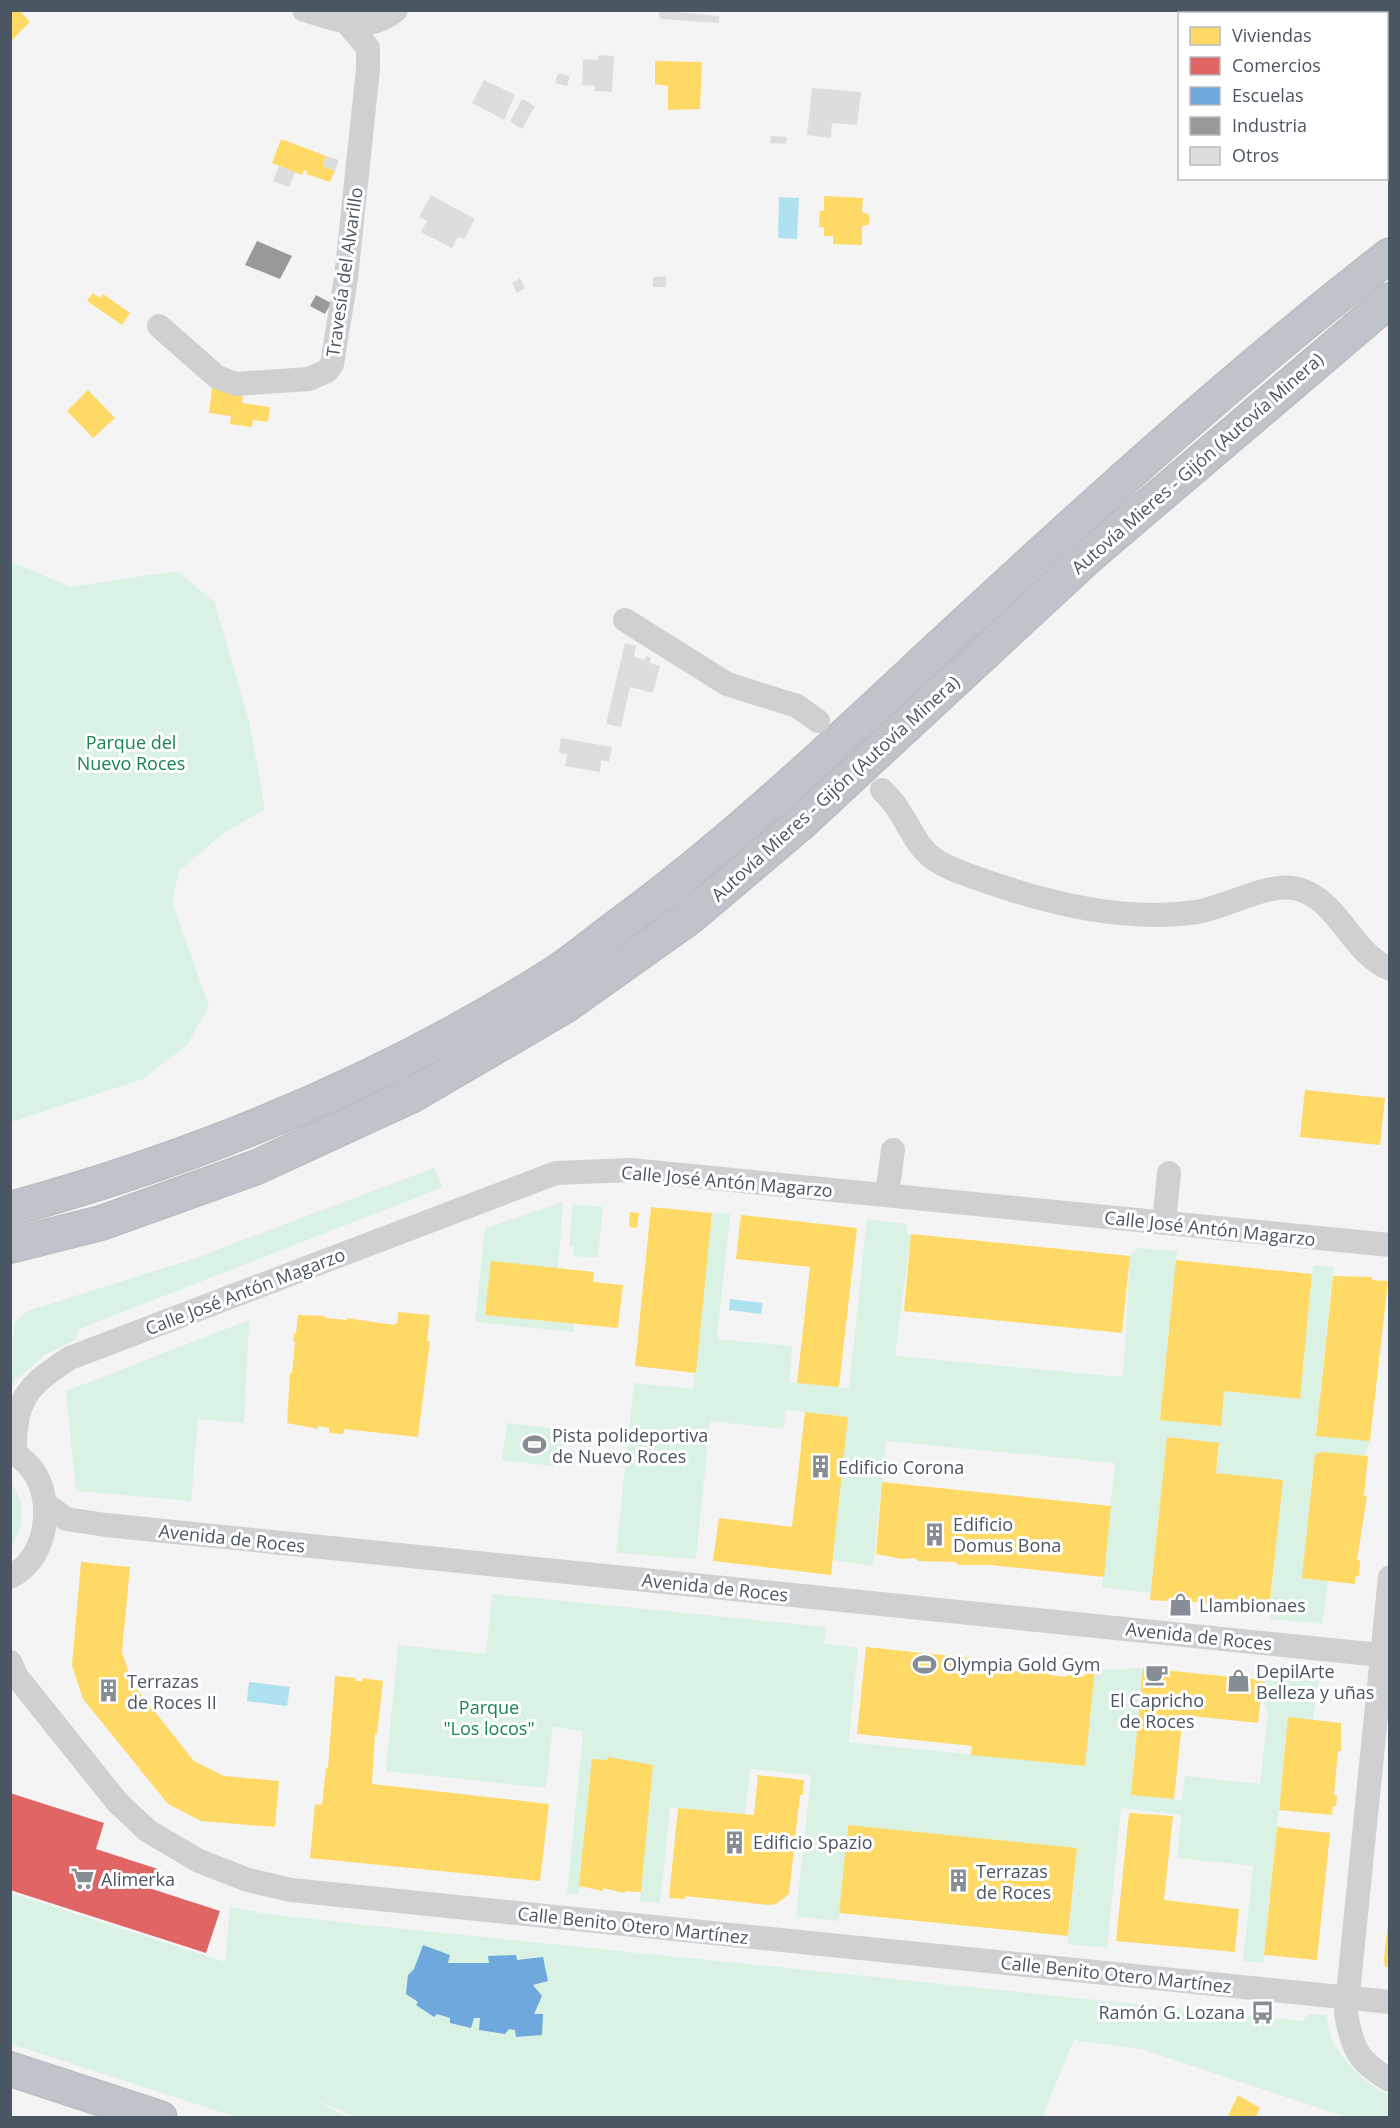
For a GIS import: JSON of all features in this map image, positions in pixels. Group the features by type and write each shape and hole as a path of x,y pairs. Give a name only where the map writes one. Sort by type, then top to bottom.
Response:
{"highway":[{"path":"10,1209 92,1187 250,1131 396,1065 551,975 667,890 776,799 1065,530 1331,300 1389,255"},
{"name":"Autovía Mieres - Gijón (Autovía Minera)","path":"10,1246 101,1223 257,1167 411,1096 565,1006 690,917 801,824 1089,556 1389,300"},
{"path":"10,2068 160,2118"}],"street":[{"path":"304,10 348,24 383,21 396,10"},
{"name":"Travesía del Alvarillo","path":"159,326 217,376 236,384 309,379 321,376 332,364 346,278 368,69 368,48 348,24"},
{"path":"626,620 727,684 797,706 818,721"},
{"path":"882,790 898,808 920,846 933,858 953,870 1040,899 1124,914 1195,912 1276,888 1298,889 1324,904 1367,954 1389,969"},
{"path":"888,1195 893,1150"},
{"name":"Calle José Antón Magarzo","path":"13,1451 18,1411 29,1388 70,1358 556,1173 631,1170 1389,1245"},
{"path":"1164,1223 1169,1173"},
{"path":"10,1576 34,1554 45,1530 46,1504 38,1479 27,1462 13,1451"},
{"name":"Avenida de Roces","path":"46,1504 66,1519 116,1527 1386,1655"},
{"path":"1389,1577 1386,1655 1346,2013 1351,2039 1367,2067 1389,2080"},
{"name":"Calle Benito Otero Martínez","path":"10,1662 17,1677 118,1803 148,1831 199,1861 248,1880 291,1890 1389,2002"}],"green space":[{"name":"Parque del Nuevo Roces","path":"11,562 71,587 176,571 214,601 249,721 265,809 221,835 179,871 172,902 209,1006 187,1045 143,1079 11,1122"},
{"path":"434,1168 443,1187 79,1329 75,1340 44,1355 11,1385 14,1324 27,1311 190,1260"},
{"path":"563,1202 558,1268 486,1315 574,1324 574,1332 475,1322 485,1228"},
{"path":"573,1204 603,1207 598,1258 573,1256 574,1246 569,1246"},
{"path":"712,1213 730,1214 717,1339 792,1346 790,1382 849,1388 867,1219 907,1224 907,1235 911,1234 895,1356 1123,1377 1130,1256 1138,1248 1177,1251 1160,1419 1220,1426 1224,1391 1300,1399 1313,1265 1333,1267 1316,1435 1370,1441 1365,1455 1315,1454 1302,1578 1328,1581 1322,1624 1269,1619 1282,1480 1216,1473 1219,1443 1167,1437 1151,1593 1102,1587 1115,1463 886,1441 873,1566 832,1560 847,1417 786,1410 783,1429 710,1421 696,1559 616,1553 634,1383 693,1389"},
{"path":"249,1320 244,1423 198,1419 191,1501 76,1491 66,1391"},
{"name":"Pista polideportiva de Nuevo Roces","path":"507,1423 566,1430 561,1467 502,1460"},
{"path":"11,1483 19,1498 22,1514 19,1531 11,1546"},
{"name":"Parque \"Los locos\"","path":"492,1594 826,1627 824,1643 858,1648 849,1742 856,1743 1085,1766 1095,1670 1143,1668 1131,1795 1182,1800 1185,1776 1260,1784 1268,1714 1261,1695 1263,1680 1270,1681 1272,1672 1319,1678 1313,1720 1288,1718 1263,1963 1243,1961 1253,1866 1177,1858 1181,1815 1121,1808 1107,1948 1068,1944 1077,1848 848,1825 838,1921 796,1916 811,1775 750,1769 745,1814 670,1807 660,1903 640,1901 653,1765 592,1759 579,1894 567,1894 583,1732 553,1726 546,1788 386,1771 398,1645 486,1654"},
{"path":"11,1893 225,1962 230,1907 268,1914 366,1925 1302,2021 1310,2014 1326,2015 1332,2039 1342,2056 1372,2086 1389,2095 1389,2117 1346,2117 1141,2049 1074,2040 1042,2117 359,2118 311,2098 347,2117 236,2117 11,2044"}],"water":[{"path":"779,197 799,198 797,239 778,238"},
{"path":"730,1299 763,1303 761,1314 729,1310"},
{"path":"249,1682 290,1687 287,1706 247,1701"}],"building: Viviendas":[{"path":"10,10 19,10 30,22 10,42"},
{"path":"655,61 702,62 700,109 668,110 668,86 655,84"},
{"path":"281,139 326,156 323,166 335,171 330,182 306,174 307,171 304,170 302,175 272,163"},
{"path":"824,196 863,198 862,212 868,214 870,219 868,225 862,226 862,245 833,244 833,236 824,236 824,227 819,227 820,211 824,211"},
{"path":"93,293 100,298 103,294 130,313 122,325 87,301"},
{"path":"212,388 243,393 242,403 270,407 268,422 253,420 252,427 230,424 231,416 209,413"},
{"path":"88,390 115,418 93,438 67,411"},
{"path":"1305,1090 1385,1098 1380,1145 1300,1137"},
{"path":"651,1207 712,1213 696,1373 635,1366"},
{"path":"630,1212 639,1213 637,1228 629,1227"},
{"path":"741,1215 857,1228 839,1387 797,1383 810,1267 736,1259"},
{"path":"911,1234 1130,1256 1122,1333 904,1311"},
{"path":"1176,1260 1312,1274 1300,1399 1224,1391 1221,1426 1160,1420"},
{"path":"491,1261 594,1272 593,1282 623,1285 618,1328 485,1315"},
{"path":"1333,1276 1372,1277 1372,1280 1388,1281 1370,1441 1316,1436"},
{"path":"398,1312 430,1315 427,1341 430,1341 418,1437 344,1429 343,1434 329,1433 329,1428 318,1426 318,1429 287,1423 290,1373 292,1373 295,1342 293,1342 298,1315 347,1320 347,1318 394,1325 397,1323"},
{"name":"Edificio Corona","path":"805,1412 848,1417 831,1575 713,1561 719,1518 792,1527"},
{"path":"1167,1437 1219,1443 1216,1473 1283,1480 1269,1611 1168,1599 1167,1601 1150,1600"},
{"path":"1323,1452 1368,1456 1364,1496 1367,1496 1357,1560 1360,1560 1359,1576 1356,1576 1355,1584 1302,1578 1315,1454"},
{"path":"882,1482 1111,1506 1104,1577 990,1565 918,1561 915,1558 902,1559 876,1554"},
{"name":"Terrazas de Roces II","path":"81,1562 130,1567 122,1652 132,1683 194,1761 224,1776 279,1781 275,1827 201,1821 168,1804 83,1699 72,1665"},
{"path":"866,1647 980,1659 980,1668 1050,1673 1049,1675 1066,1677 1067,1675 1084,1677 1085,1669 1095,1670 1085,1766 971,1755 972,1746 857,1734"},
{"path":"1143,1668 1263,1680 1258,1723 1183,1715 1174,1799 1131,1795"},
{"path":"335,1676 356,1678 355,1681 362,1681 362,1678 383,1681 377,1734 375,1733 372,1784 549,1804 540,1881 310,1858 315,1804 322,1805 326,1768 328,1768"},
{"path":"1288,1717 1341,1723 1341,1751 1338,1751 1334,1795 1337,1795 1336,1806 1333,1806 1332,1815 1279,1810"},
{"path":"608,1757 653,1765 641,1892 625,1891 625,1893 603,1888 603,1891 579,1886 592,1759 607,1760"},
{"name":"Edificio Spazio","path":"758,1775 804,1780 803,1795 800,1795 789,1894 776,1904 768,1905 685,1896 685,1899 669,1898 678,1808 754,1815"},
{"path":"1129,1813 1173,1816 1164,1900 1239,1909 1235,1952 1116,1941"},
{"name":"Terrazas de Roces","path":"848,1825 1077,1848 1068,1936 839,1913"},
{"path":"1277,1827 1330,1833 1317,1960 1264,1955"},
{"path":"1388,1922 1390,1922 1390,1967 1385,1967 1384,1959"},
{"path":"1238,2095 1260,2108 1255,2118 1227,2118"}],"building: Comercios":[{"name":"Alimerka","path":"10,1793 104,1823 96,1849 158,1869 152,1889 220,1911 206,1953 10,1890"}],"building: Escuelas":[{"path":"423,1945 450,1955 448,1963 489,1963 488,1956 516,1955 517,1960 543,1957 548,1981 533,1985 542,1996 534,2014 543,2014 542,2035 516,2037 515,2030 509,2029 505,2034 479,2030 480,2018 474,2018 471,2028 450,2023 450,2018 437,2014 434,2017 416,2005 418,2002 406,1994 408,1975 414,1969"}],"building: Industria":[{"path":"257,241 292,256 280,279 245,265"},
{"path":"316,295 331,303 325,314 310,306"}],"building: Otros":[{"path":"658,10 719,16 719,23 660,19"},
{"path":"599,55 614,56 612,92 595,91 595,86 582,85 583,59 598,60"},
{"path":"558,73 570,76 567,86 555,83"},
{"path":"484,80 515,95 504,120 472,103"},
{"path":"812,88 861,92 857,125 832,123 831,138 807,135"},
{"path":"522,99 535,106 522,129 510,122"},
{"path":"771,136 787,137 786,144 770,143"},
{"path":"326,156 339,160 335,171 323,166"},
{"path":"279,166 295,172 289,187 273,181"},
{"path":"431,195 475,219 464,239 458,237 452,248 421,232 427,221 419,217"},
{"path":"666,276 666,287 653,287 653,277"},
{"path":"520,278 525,288 517,293 512,283"},
{"path":"625,643 636,646 634,657 645,660 646,656 651,658 650,663 660,666 653,693 630,687 621,727 606,724"},
{"path":"561,738 612,747 609,762 601,760 600,772 565,766 567,754 559,753"}],"place":[{"name":"Pista polideportiva de Nuevo Roces","path":"534,1445"},
{"name":"Edificio Corona","path":"820,1467"},
{"name":"Edificio Domus Bona","path":"935,1534"},
{"name":"Llambionaes","path":"1181,1605"},
{"name":"Olympia Gold Gym","path":"925,1664"},
{"name":"El Capricho de Roces","path":"1157,1674"},
{"name":"DepilArte Belleza y uñas","path":"1238,1681"},
{"name":"Terrazas de Roces II","path":"109,1691"},
{"name":"Edificio Spazio","path":"735,1842"},
{"name":"Alimerka","path":"83,1879"},
{"name":"Terrazas de Roces","path":"958,1881"},
{"name":"Ramón G. Lozana","path":"1263,2012"}]}
